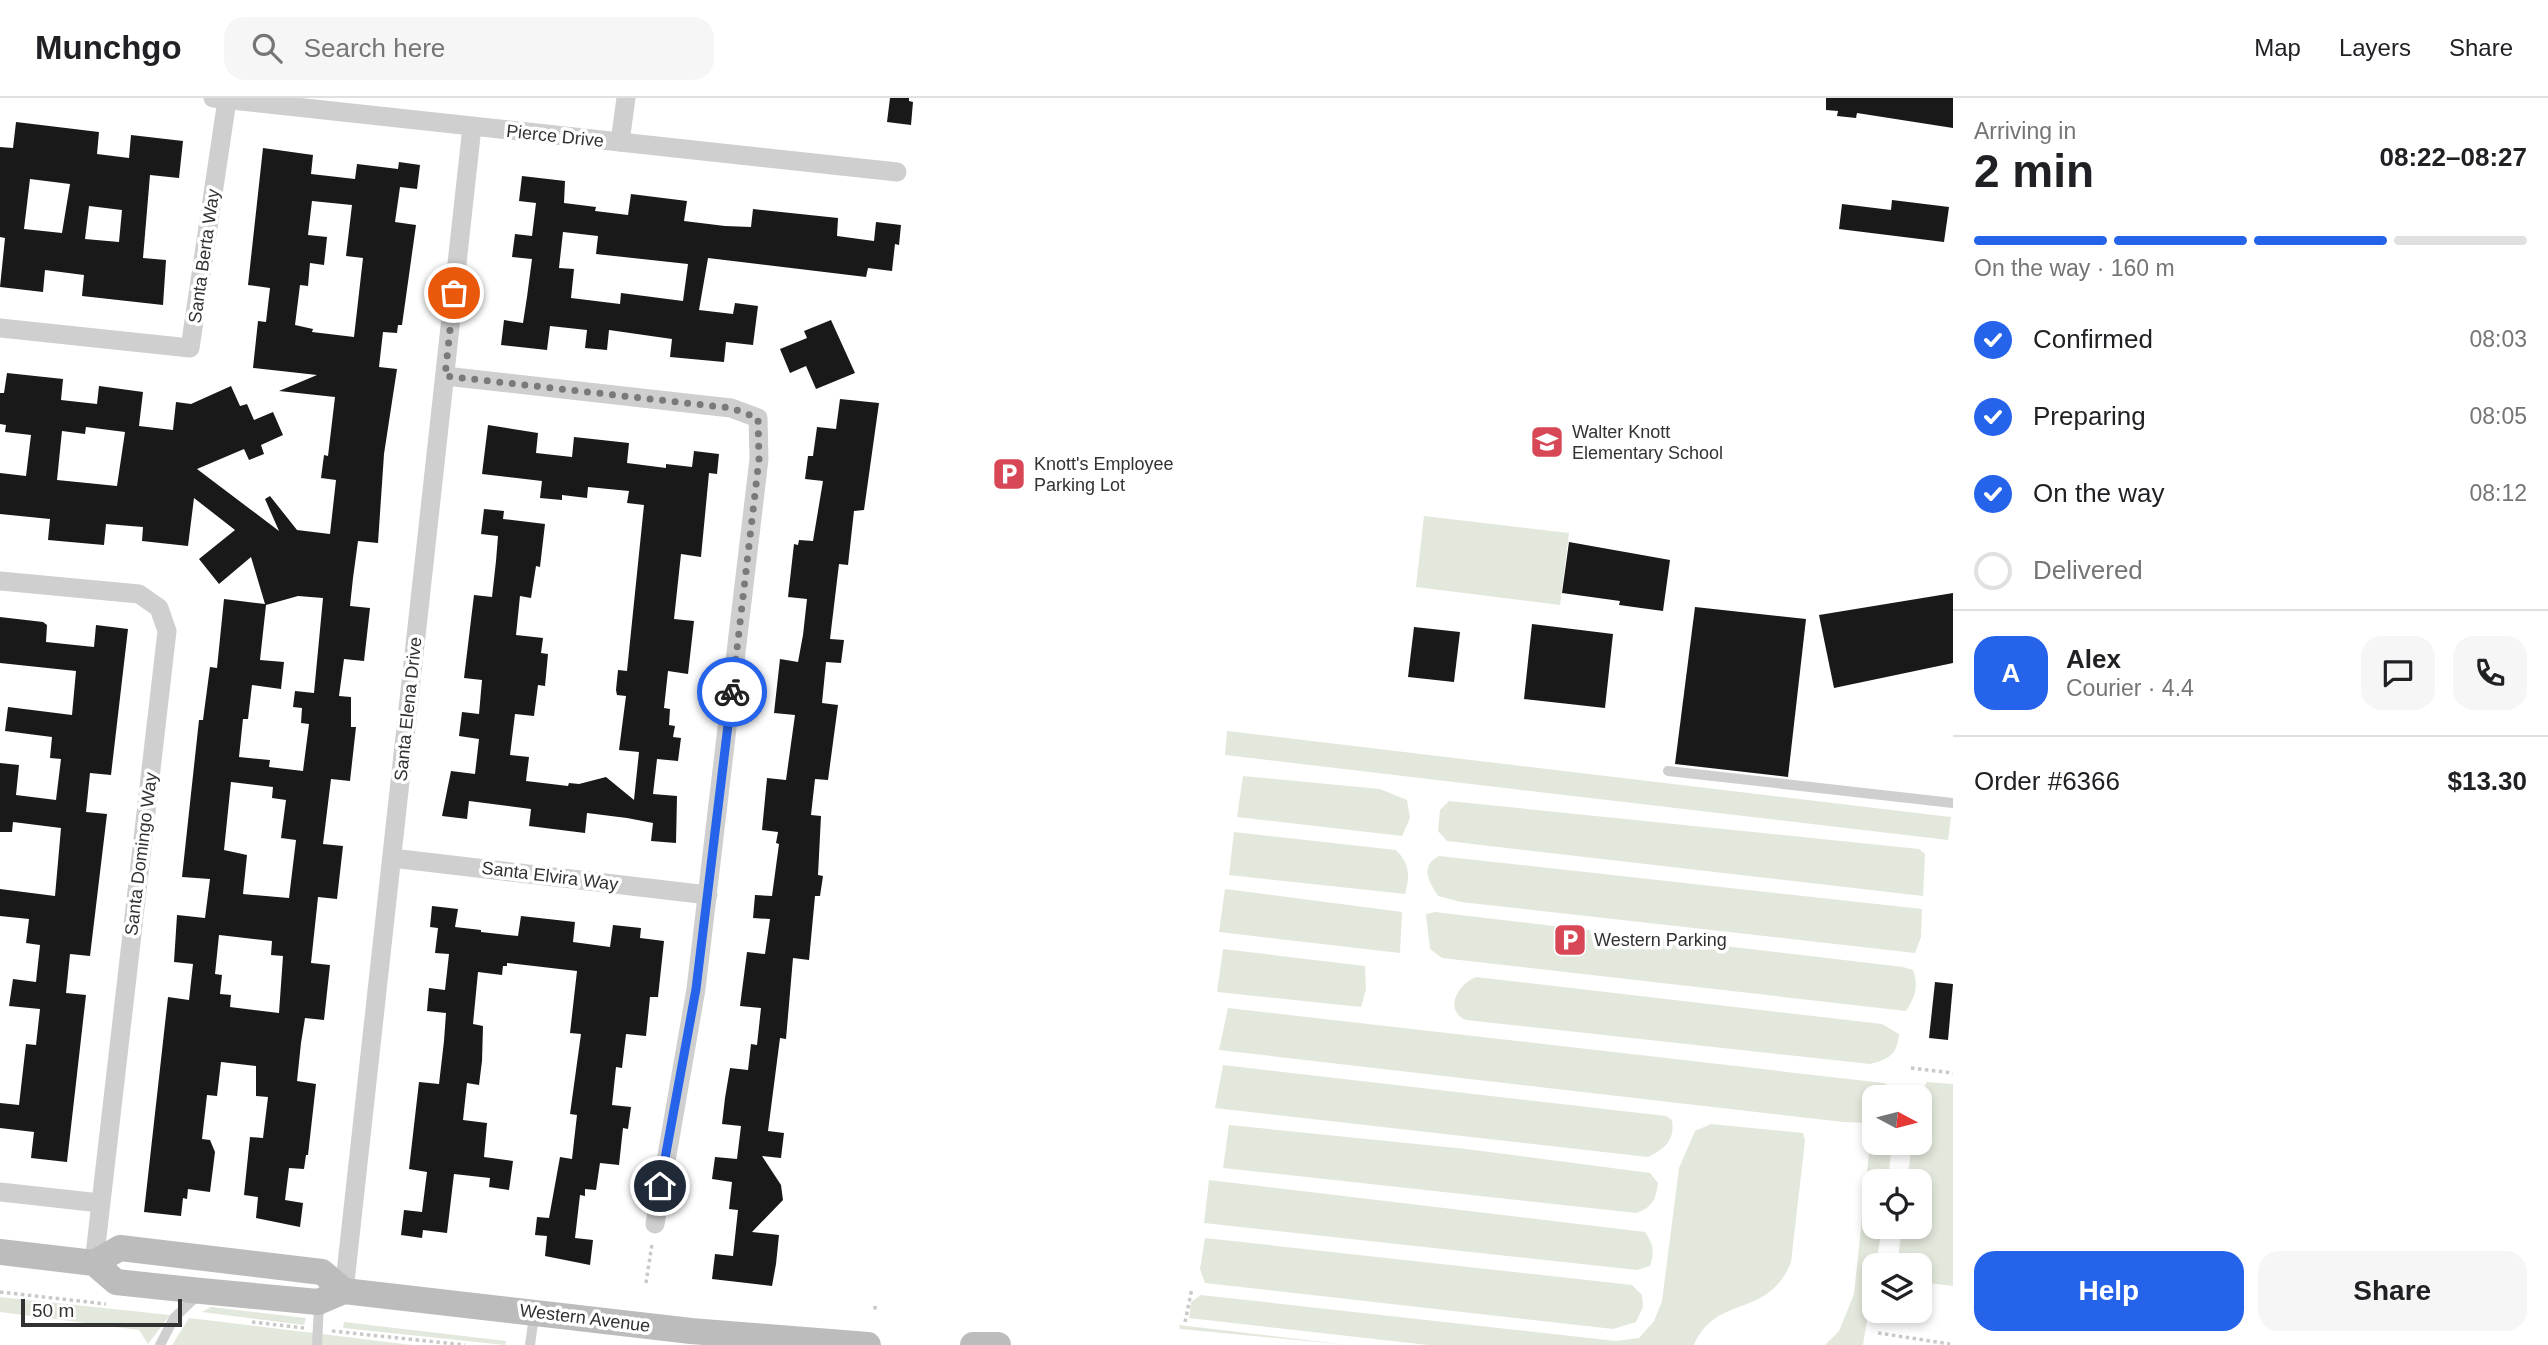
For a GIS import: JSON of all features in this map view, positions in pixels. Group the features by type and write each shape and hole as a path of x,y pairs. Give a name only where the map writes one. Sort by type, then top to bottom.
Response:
{"main road":[{"name":"Western Avenue","path":"94,1263 120,1248 325,1288 771,1342 868,1345"},
{"name":"Western Avenue","path":"0,1252 94,1263 116,1282 201,1292 325,1288"},
{"path":"973,1345 998,1345"}],"street":[{"path":"620,142 626,98"},
{"name":"Pierce Drive","path":"220,99 897,172"},
{"name":"Santa Berta Way","path":"0,328 190,348 220,99"},
{"name":"Santa Elena Drive","path":"325,1288 392,858 472,127"},
{"path":"445,376 731,408 758,418 759,459 696,989 655,1224"},
{"name":"Santa Domingo Way","path":"0,581 139,594 159,608 167,631 94,1263"},
{"name":"Santa Elvira Way","path":"392,858 708,895"},
{"path":"0,1192 100,1203"}],"lane":[{"path":"1668,771 1953,803"},
{"path":"317,1345 325,1288"},
{"path":"160,1345 174,1318 201,1292"},
{"path":"530,1345 534,1312"}],"path":[{"path":"1911,1068 1953,1073"},
{"path":"646,1283 655,1224"},
{"path":"1185,1322 1192,1288"},
{"path":"874,1306 875,1313"},
{"path":"1878,1333 1950,1344"}],"shaded area":[{"path":"1424,516 1569,533 1560,605 1416,587"},
{"path":"1227,731 1951,817 1948,840 1225,755"},
{"path":"1243,776 1380,789 1407,800 1410,818 1402,836 1237,817"},
{"path":"1449,801 1919,849 1925,854 1923,896 1447,841 1438,831 1440,810"},
{"path":"1234,832 1396,850 1408,870 1405,894 1229,875"},
{"path":"1439,856 1922,909 1921,937 1915,953 1461,902 1438,896 1431,885 1429,864"},
{"path":"1225,889 1402,912 1400,953 1219,932"},
{"path":"1435,912 1903,967 1913,970 1915,991 1906,1011 1442,958 1430,949 1426,914"},
{"path":"1223,949 1365,966 1366,989 1361,1007 1217,992"},
{"path":"1476,977 1882,1024 1899,1034 1891,1055 1870,1064 1466,1020 1459,1016 1454,1004 1459,991 1469,980"},
{"path":"1228,1008 1887,1085 1862,1085 1862,1123 1843,1122 1219,1050"},
{"path":"1223,1065 1666,1116 1672,1120 1673,1127 1670,1139 1664,1147 1648,1157 1215,1108"},
{"path":"1927,1082 1953,1084 1953,1286 1932,1283 1932,1253 1899,1253 1900,1239 1932,1239 1932,1169 1909,1169 1910,1155 1932,1155 1932,1085 1925,1085"},
{"path":"1711,1124 1803,1133 1805,1141 1791,1262 1781,1280 1769,1292 1716,1318 1704,1329 1694,1345 1428,1345 1189,1318 1191,1302 1201,1295 1616,1341 1639,1338 1654,1321 1662,1301 1679,1168 1695,1131"},
{"path":"1229,1125 1466,1149 1650,1173 1658,1183 1652,1202 1636,1213 1223,1168"},
{"path":"1869,1155 1891,1155 1889,1169 1867,1169"},
{"path":"1209,1180 1645,1232 1653,1252 1650,1266 1637,1270 1204,1223"},
{"path":"1862,1218 1862,1239 1880,1239 1878,1253 1862,1253 1862,1323 1867,1323 1863,1345 1825,1345 1839,1331 1854,1294"},
{"path":"1205,1238 1632,1285 1642,1295 1643,1307 1636,1322 1613,1329 1205,1283 1200,1269"},
{"path":"0,1297 170,1315 148,1344 139,1330 0,1312"},
{"path":"211,1307 306,1318 304,1325 202,1312"},
{"path":"189,1318 412,1345 172,1345"},
{"path":"344,1322 506,1341 505,1345 343,1328"},
{"path":"1179,1325 1348,1345 1180,1329"}],"building":[{"path":"890,98 909,98 909,101 913,102 911,125 887,122"},
{"path":"1826,98 1953,98 1953,128 1857,113 1856,118 1837,116 1838,111 1826,110"},
{"path":"16,122 99,132 97,154 129,158 131,135 183,141 179,178 150,175 143,258 166,260 163,305 82,296 84,275 45,270 43,292 0,287 5,238 0,237 0,147 13,148","holes":["30,179 70,184 62,233 24,229","89,206 122,210 119,242 85,239"]},
{"path":"263,148 313,155 311,174 355,179 357,164 398,169 399,162 420,165 417,189 400,187 395,222 416,225 402,325 398,325 397,333 383,332 379,367 397,369 384,454 378,543 358,541 353,578 350,606 370,608 364,661 344,659 339,696 351,697 351,727 356,727 350,781 331,779 323,844 343,846 337,899 318,897 311,963 330,965 324,1020 305,1018 301,1043 297,1081 316,1084 308,1155 304,1169 289,1168 285,1200 303,1203 300,1227 256,1218 258,1197 244,1195 250,1137 263,1138 268,1097 256,1096 256,1066 221,1062 217,1096 207,1095 202,1139 210,1140 215,1152 210,1192 188,1189 187,1199 183,1198 181,1216 144,1212 168,997 189,1000 193,964 174,962 177,915 205,918 210,879 182,877 199,720 203,720 210,667 217,668 224,599 265,604 251,557 219,584 199,559 235,530 194,498 188,546 142,541 143,527 106,524 104,545 48,540 50,519 0,514 0,473 26,476 31,435 5,432 6,425 0,424 0,393 4,393 7,373 63,379 61,400 97,404 99,386 143,392 139,426 173,430 176,402 191,404 231,386 240,406 247,404 254,420 273,412 283,435 261,445 264,454 249,460 244,449 197,469 279,531 265,499 270,496 297,530 330,534 336,480 321,478 324,455 328,456 335,397 279,391 317,375 253,368 258,321 266,322 270,288 248,285","holes":["312,201 352,205 346,256 363,258 354,337 312,332 313,329 295,325 300,285 308,286 310,263 324,265 327,237 308,235","86,427 125,432 117,486 57,480 62,431 85,434","298,596 323,598 314,693 295,691 293,707 302,708 301,723 309,724 303,771 269,767 270,760 239,757 243,719 248,719 252,685 281,689 284,662 260,660 266,605","231,782 273,787 272,798 286,800 281,838 296,840 289,898 243,894 247,855 224,850","219,935 272,941 271,955 283,956 279,1013 230,1007 231,995 220,994 222,975 215,974"]},
{"path":"522,176 565,181 564,203 596,207 595,211 628,215 631,194 687,201 684,221 725,226 751,227 753,209 838,218 837,236 874,241 876,222 901,225 899,245 895,244 892,271 868,268 866,277 708,258 699,310 733,314 735,303 758,306 753,345 726,342 724,362 670,357 672,339 609,330 607,350 585,348 587,330 550,326 547,350 501,345 504,320 523,323 532,259 512,257 515,234 532,236 536,203 519,201","holes":["563,232 598,236 596,254 688,264 683,301 621,293 620,304 571,298 574,269 559,268"]},
{"path":"1892,200 1949,207 1944,242 1839,229 1842,204 1891,210"},
{"path":"831,320 855,373 816,389 806,366 790,373 780,349 807,338 804,331"},
{"path":"840,399 879,403 864,510 854,511 848,565 839,564 830,639 844,640 841,663 826,662 822,703 838,705 828,780 815,779 811,815 821,816 818,875 823,876 820,896 815,896 809,960 793,958 786,1039 780,1038 768,1131 784,1133 781,1158 762,1156 781,1185 783,1200 752,1232 779,1235 772,1286 712,1279 715,1254 733,1256 738,1210 729,1209 732,1182 712,1179 715,1157 737,1159 741,1126 722,1124 730,1068 748,1070 751,1044 757,1045 761,1008 740,1006 747,952 765,954 770,919 753,918 755,895 772,896 779,844 776,843 778,832 762,830 767,778 786,780 795,715 774,713 780,659 798,662 803,635 807,599 788,597 794,544 798,545 799,540 813,541 823,481 805,479 808,456 813,456 817,427 836,429"},
{"path":"488,425 538,433 536,453 572,457 574,437 629,443 627,463 666,468 666,464 692,467 694,451 719,454 717,474 709,473 701,557 681,554 674,619 694,621 688,674 668,671 664,708 670,709 669,725 675,726 673,737 681,738 678,761 657,759 653,794 677,796 676,843 651,841 653,823 587,813 585,833 529,826 531,809 469,801 467,819 442,816 451,771 475,774 479,739 459,736 462,712 479,714 482,680 464,678 474,595 492,597 496,561 498,536 481,534 484,509 504,511 503,519 545,524 540,567 536,566 531,598 520,596 516,635 543,638 541,653 548,654 545,686 538,685 534,716 515,714 510,755 529,757 526,781 568,786 569,783 579,784 606,777 634,800 639,752 619,750 626,696 617,695 616,690 618,670 627,671 644,505 627,503 629,491 588,487 587,498 562,495 562,500 540,498 542,481 482,474"},
{"path":"1569,542 1670,560 1663,611 1619,605 1620,601 1562,593"},
{"path":"1953,593 1953,663 1834,688 1819,615"},
{"path":"1695,607 1806,619 1788,777 1675,764"},
{"path":"0,617 43,622 47,625 46,642 94,647 96,625 128,629 111,775 90,773 86,812 107,814 90,956 70,954 66,993 86,995 67,1162 31,1158 34,1132 0,1128 0,1103 19,1105 26,1044 36,1045 40,1009 9,1006 13,979 36,982 40,945 26,943 29,919 0,916 0,889 55,896 61,828 13,822 12,832 0,832 0,763 19,765 16,795 56,800 61,759 50,758 52,737 5,731 8,707 72,715 76,671 0,663"},
{"path":"1532,624 1613,634 1605,708 1524,699"},
{"path":"1414,627 1460,632 1454,682 1408,677"},
{"path":"432,906 458,909 455,927 481,932 518,936 521,916 575,922 573,942 610,947 613,925 641,928 640,938 664,941 658,997 650,997 646,1036 626,1034 622,1068 616,1067 612,1105 631,1107 628,1129 623,1128 619,1165 600,1163 596,1190 585,1189 585,1196 580,1195 575,1238 593,1240 590,1265 545,1256 547,1236 535,1235 537,1217 549,1218 560,1157 572,1159 577,1115 570,1114 581,1034 570,1033 577,971 507,963 507,966 503,966 502,975 478,972 473,1024 483,1026 482,1061 479,1085 467,1083 463,1120 487,1123 484,1157 513,1161 509,1190 489,1187 490,1178 454,1174 447,1233 423,1230 422,1238 401,1235 404,1210 422,1212 427,1172 409,1169 419,1082 439,1084 444,1041 446,1013 427,1011 429,988 445,990 449,954 435,953 438,928 430,927"},
{"path":"1935,982 1953,984 1948,1040 1929,1038"}],"way so far":[{"path":"454,293 445,376 731,408 758,418 759,459 732,692"}],"place":[{"name":"Walter Knott Elementary School","path":"1547,442"},
{"name":"Knott's Employee Parking Lot","path":"1009,474"},
{"name":"Western Parking","path":"1570,940"}],"route":[{"path":"660,1186 696,989 732,692"}]}
